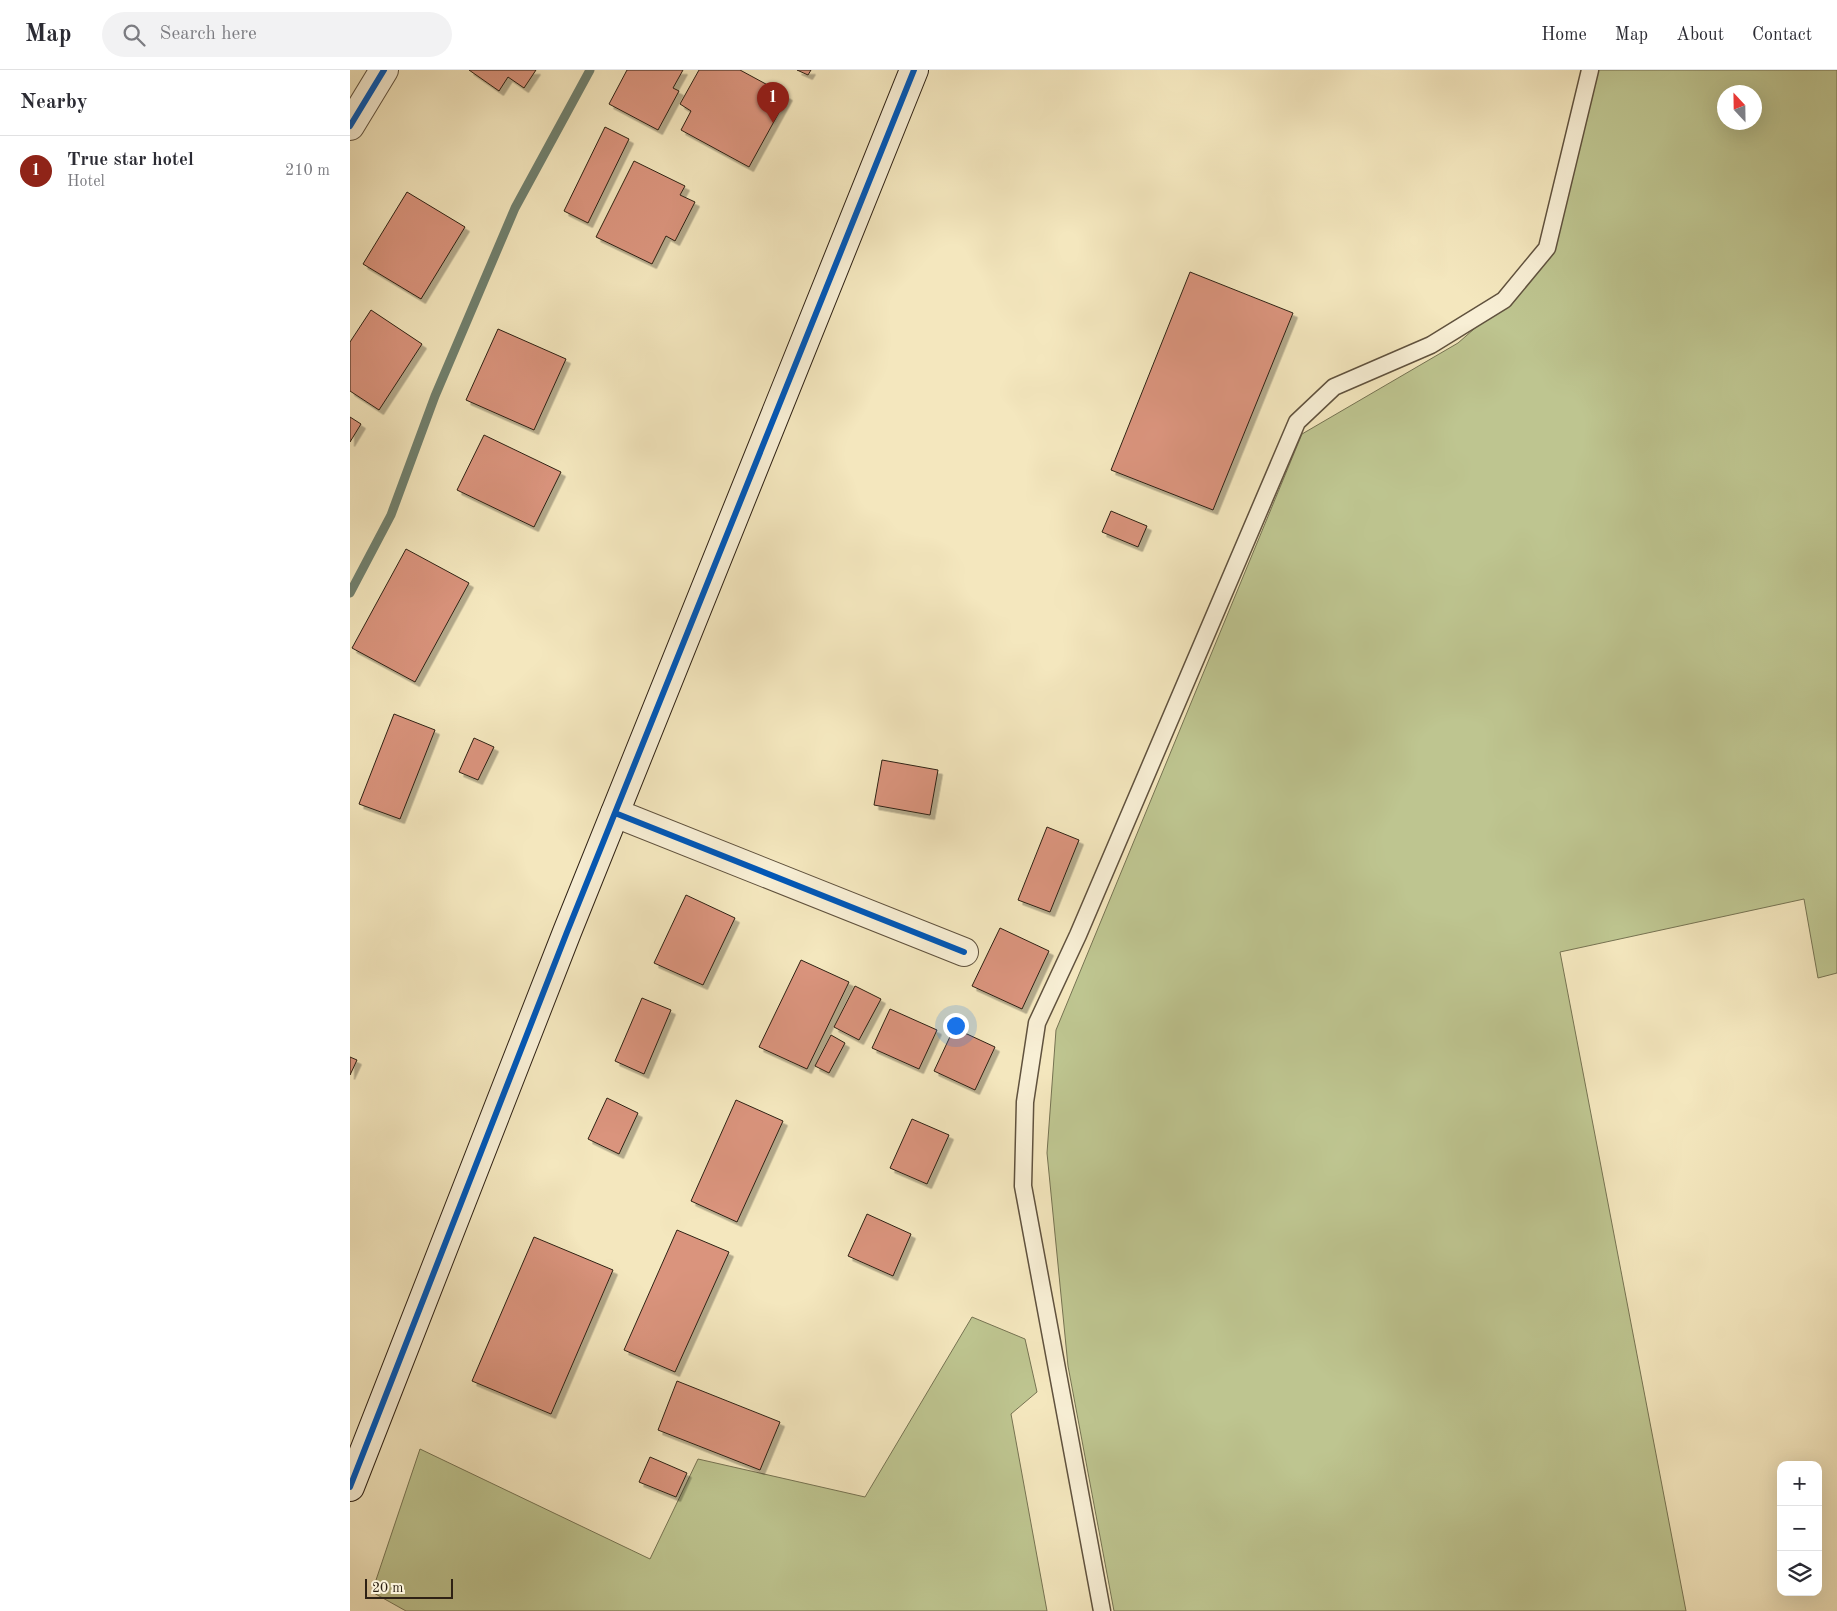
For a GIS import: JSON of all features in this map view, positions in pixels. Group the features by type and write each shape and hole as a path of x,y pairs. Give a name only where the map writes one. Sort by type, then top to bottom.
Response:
{"street":[{"path":"350,1487 616,813 914,70"},
{"path":"350,126 379,72"},
{"path":"616,813 964,952"}],"lane":[{"path":"1102,1611 1023,1186 1025,1102 1037,1023 1078,935 1297,422 1334,386 1431,345 1504,300 1547,248 1590,70"}],"green space":[{"path":"1586,70 1837,70 1837,973 1818,978 1804,899 1560,952 1686,1611 1114,1611 1068,1366 1047,1153 1056,1030 1302,434 1458,343 1537,274"},
{"path":"972,1317 1025,1339 1037,1392 1011,1414 1047,1611 406,1611 372,1592 420,1449 650,1559 698,1459 865,1497"}],"building":[{"path":"469,70 536,70 524,88 508,77 499,91"},
{"path":"627,70 683,70 673,88 679,91 658,130 609,104"},
{"path":"699,70 740,70 788,96 749,167 681,130 691,111 680,104"},
{"path":"797,70 811,70 808,75"},
{"path":"605,127 629,139 588,223 564,211"},
{"path":"634,161 685,186 680,195 695,202 675,241 666,236 652,264 596,237"},
{"path":"407,192 465,227 421,299 363,264"},
{"path":"1190,272 1293,313 1213,510 1111,470"},
{"path":"371,310 422,344 379,410 350,391 350,342"},
{"path":"498,329 566,359 534,430 466,400"},
{"path":"350,417 361,424 350,442"},
{"path":"484,435 561,472 534,527 457,490"},
{"path":"1111,511 1147,526 1138,547 1102,532"},
{"path":"406,549 469,583 415,682 352,648"},
{"path":"394,714 435,730 400,819 359,804"},
{"path":"474,738 494,747 478,780 459,772"},
{"path":"882,760 938,770 930,815 874,805"},
{"path":"1047,827 1079,840 1050,912 1018,900"},
{"path":"686,895 735,918 703,985 654,963"},
{"path":"1000,928 1049,951 1022,1009 972,986"},
{"path":"801,960 849,982 807,1069 759,1047"},
{"path":"855,986 881,999 859,1040 834,1027"},
{"path":"642,998 671,1010 644,1074 615,1061"},
{"path":"890,1009 937,1030 919,1069 872,1048"},
{"path":"954,1028 995,1047 975,1090 934,1071"},
{"path":"831,1035 845,1043 829,1073 815,1066"},
{"path":"350,1057 357,1060 350,1075"},
{"path":"607,1098 638,1113 619,1154 588,1139"},
{"path":"736,1100 783,1121 737,1222 691,1201"},
{"path":"912,1119 949,1135 927,1184 890,1168"},
{"path":"867,1214 911,1234 893,1276 848,1256"},
{"path":"677,1230 729,1252 675,1372 624,1350"},
{"path":"534,1237 613,1270 551,1414 472,1381"},
{"path":"677,1381 780,1422 760,1470 658,1430"},
{"path":"650,1457 687,1473 676,1497 639,1482"}],"waterway":[{"path":"350,593 391,515 435,396 515,208 590,70"}],"cycle path":[{"path":"350,126 384,70"},
{"path":"350,1487 567,932 914,70"},
{"path":"615,813 964,952"}],"place":[{"name":"True star hotel","path":"773,123"}]}
